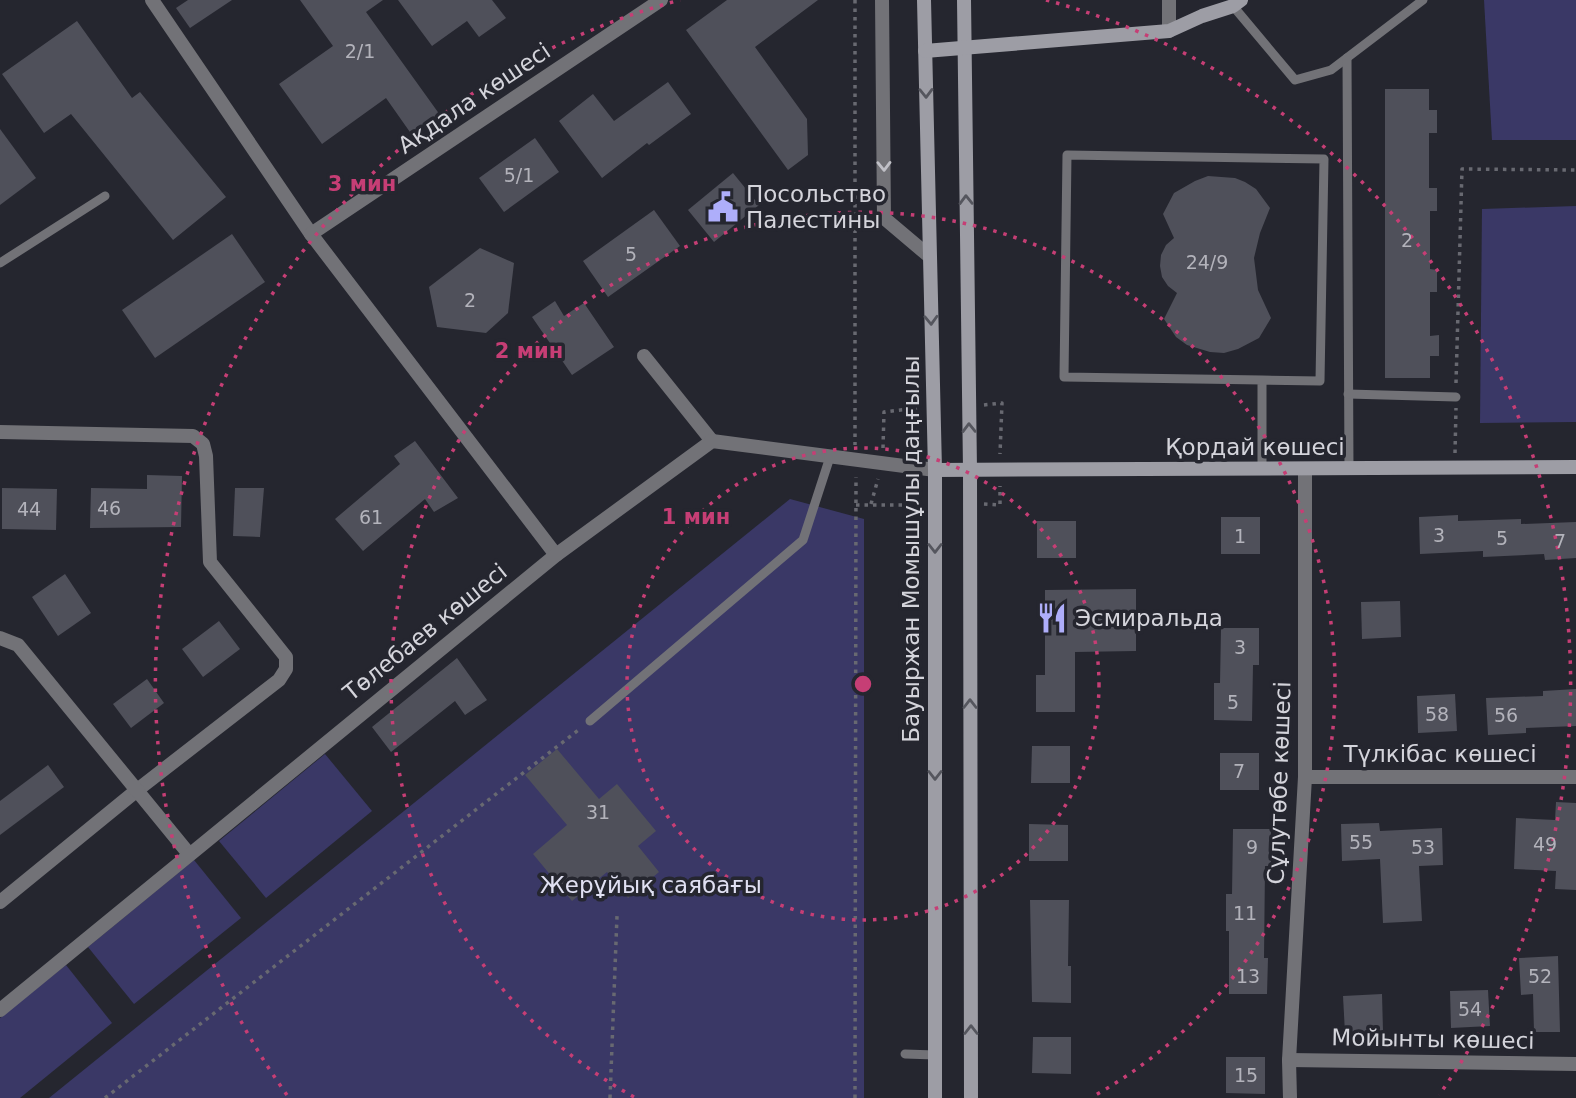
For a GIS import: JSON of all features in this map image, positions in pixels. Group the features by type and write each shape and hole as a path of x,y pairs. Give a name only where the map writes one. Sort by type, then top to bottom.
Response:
{"main road":[{"name":"Бауыржан Момышұлы даңғылы","path":"924,0 935,470 935,1098"},
{"path":"964,0 970,470 971,1098"},
{"path":"925,51 1168,32 1237,3"},
{"name":"Қордай көшесі","path":"935,470 1576,467"}],"street":[{"path":"152,0 311,234 556,555"},
{"name":"Ақдала көшесі","path":"311,234 662,0"},
{"path":"882,0 884,218 929,256"},
{"path":"1168,32 1169,0"},
{"path":"644,356 712,441 935,470"},
{"path":"0,432 193,436 204,444 210,562 286,657 286,669 279,680 136,791 0,902"},
{"name":"Төлебаев көшесі","path":"0,1010 556,555 712,441"},
{"name":"Сұлутөбе көшесі","path":"1290,1098 1289,1060 1305,777 1305,470"},
{"path":"0,638 18,645 188,854"},
{"name":"Түлкібас көшесі","path":"1305,777 1576,777"},
{"name":"Мойынты көшесі","path":"1289,1060 1576,1064"}],"lane":[{"path":"1237,3 1295,80 1331,71 1423,0"},
{"path":"1347,58 1349,470"},
{"path":"1067,155 1324,159 1320,381 1262,380 1064,377 1067,155"},
{"path":"0,263 105,196"},
{"path":"1262,380 1262,470"},
{"path":"1348,394 1456,397"},
{"path":"590,721 803,540 830,457"},
{"path":"905,1054 935,1055"}],"path":[{"path":"855,0 855,1098"},
{"path":"1454,469 1462,169 1576,170"},
{"path":"856,505 871,504"},
{"path":"105,1098 590,721"},
{"path":"610,1098 617,916"}],"green space":[{"path":"1484,0 1576,0 1576,140 1492,140"},
{"path":"1576,206 1576,422 1480,423 1482,209"},
{"name":"Жерұйық саябағы","path":"790,499 864,519 864,1098 49,1098"},
{"path":"325,754 372,811 266,898 219,841"},
{"path":"194,860 241,918 134,1004 88,947"},
{"path":"66,965 112,1023 20,1098 0,1098 0,1018"}],"building":[{"path":"188,0 232,0 190,28 176,8"},
{"path":"300,0 383,0 366,12 440,115 412,135 386,98 322,144 279,84 333,46"},
{"path":"398,0 492,0 506,18 479,37 467,21 432,46"},
{"path":"727,0 818,0 755,47 807,119 808,155 788,170 686,30"},
{"path":"77,21 132,98 140,92 226,197 173,240 71,114 44,133 2,74"},
{"path":"668,82 691,114 649,145 647,143 602,178 559,121 593,94 614,121"},
{"path":"1385,89 1429,89 1429,110 1437,110 1437,133 1429,133 1429,188 1437,188 1437,211 1430,211 1430,269 1437,270 1437,292 1430,292 1430,336 1439,335 1439,356 1430,356 1430,378 1385,378"},
{"path":"0,129 36,178 0,205"},
{"path":"535,138 559,172 504,212 479,178"},
{"name":"Посольство Палестины","path":"733,173 759,205 714,242 688,210"},
{"path":"1208,176 1235,178 1245,182 1256,189 1270,208 1254,258 1258,290 1271,318 1259,338 1224,353 1187,345 1176,337 1164,319 1177,293 1162,277 1160,266 1166,245 1174,238 1163,214 1174,193"},
{"path":"654,210 680,246 608,297 583,261"},
{"path":"232,234 265,282 155,358 122,310"},
{"path":"480,248 514,263 508,313 486,333 437,327 429,287"},
{"path":"555,301 564,316 584,303 614,347 572,375 532,317"},
{"path":"415,441 458,498 434,512 425,499 363,551 335,519 400,464 394,456"},
{"path":"147,475 182,476 181,527 90,528 91,488 147,489"},
{"path":"2,488 57,489 56,530 2,529"},
{"path":"235,488 264,488 260,537 233,536"},
{"path":"1458,515 1458,521 1521,519 1521,524 1576,522 1576,558 1545,560 1544,554 1483,557 1483,551 1420,554 1419,517"},
{"path":"1221,517 1260,517 1260,554 1221,554"},
{"path":"1037,521 1076,521 1076,558 1037,558"},
{"path":"65,574 91,613 58,636 32,597"},
{"path":"1136,589 1136,651 1075,652 1075,712 1036,712 1036,675 1045,675 1045,590"},
{"path":"1400,601 1401,637 1362,639 1361,602"},
{"path":"219,621 240,649 203,677 182,649"},
{"path":"1221,628 1259,628 1259,665 1253,665 1252,721 1214,720 1214,683 1220,683"},
{"path":"457,658 487,700 465,715 455,701 391,752 372,727"},
{"path":"147,679 164,703 131,728 113,704"},
{"path":"1576,689 1576,726 1526,728 1526,733 1488,735 1486,698 1543,696 1543,691"},
{"path":"1455,694 1457,731 1418,733 1417,696"},
{"path":"1032,746 1070,746 1070,783 1031,783"},
{"path":"557,749 599,799 617,784 656,831 638,846 659,872 628,898 607,872 572,901 533,854 567,825 525,775"},
{"path":"1220,753 1259,753 1259,790 1220,790"},
{"path":"48,765 64,787 0,835 0,801"},
{"path":"1556,802 1576,803 1576,890 1555,889 1556,871 1514,869 1516,818 1555,820"},
{"path":"1379,823 1380,831 1442,828 1443,865 1419,866 1422,921 1383,923 1380,859 1342,861 1341,824"},
{"path":"1029,824 1068,825 1068,861 1029,861"},
{"path":"1233,829 1271,829 1271,866 1265,866 1264,958 1268,958 1267,994 1229,994 1226,894 1232,894"},
{"path":"1030,900 1069,900 1068,966 1071,966 1071,1003 1032,1002"},
{"path":"1558,956 1560,1032 1534,1032 1533,994 1521,995 1519,958"},
{"path":"1488,990 1490,1026 1451,1028 1450,991"},
{"path":"1382,994 1383,1031 1345,1033 1343,996"},
{"path":"1033,1037 1071,1037 1071,1074 1032,1073"},
{"path":"1226,1057 1265,1057 1265,1094 1226,1093"}],"place":[{"name":"Посольство Палестины","path":"723,207"},
{"name":"Эсмиральда","path":"1052,618"}]}
